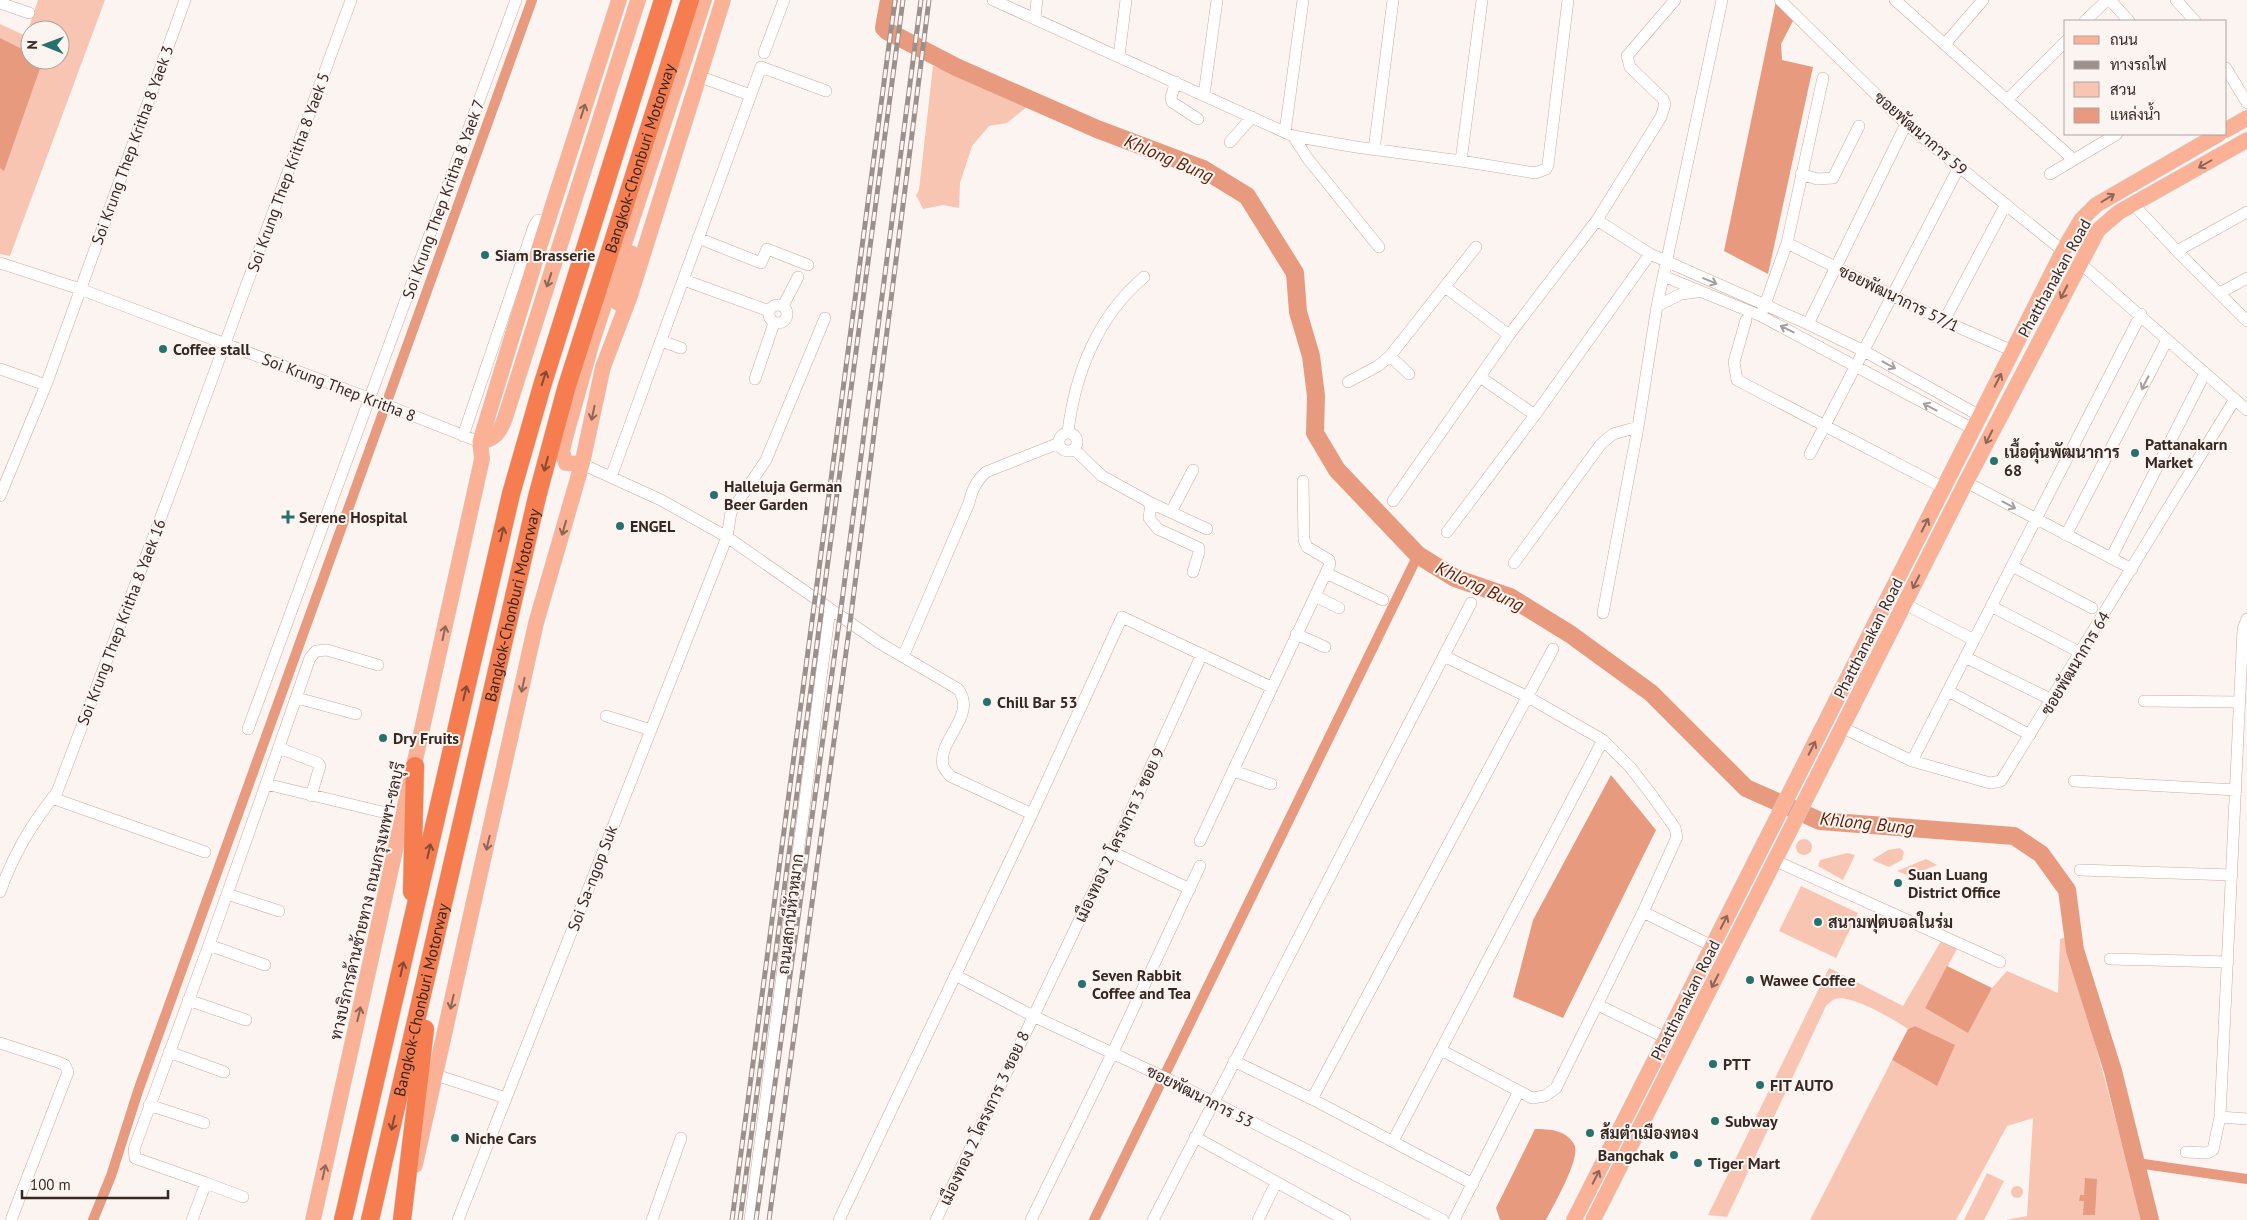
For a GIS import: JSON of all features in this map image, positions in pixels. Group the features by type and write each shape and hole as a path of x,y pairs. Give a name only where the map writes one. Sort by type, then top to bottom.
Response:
{"highway":[{"name":"Bangkok-Chonburi Motorway","path":"343,1220 411,933 511,494 542,386 663,0"},
{"name":"Bangkok-Chonburi Motorway","path":"370,1220 437,939 537,497 564,398 690,0"},
{"path":"411,933 415,766"},
{"path":"402,1220 437,939"},
{"path":"336,1220 354,1170"}],"main road":[{"name":"ทางบริการด้านซ้ายทาง ถนนกรุงเทพฯ-ชลบุรี","path":"313,1220 482,459 480,442 548,220 619,0"},
{"path":"525,296 547,252 633,0"},
{"path":"480,442 488,440 497,434 505,418 638,0"},
{"path":"582,464 566,463 562,452 564,442 592,342 704,0"},
{"path":"402,1220 536,623 582,464 626,268 714,0"},
{"path":"603,367 630,296 723,0"},
{"path":"2227,129 2247,118"},
{"name":"Phatthanakan Road","path":"1574,1220 2064,249 2081,220 2096,205 2217,135"},
{"name":"Phatthanakan Road","path":"1593,1220 1793,828 1966,482 2079,262 2098,230 2106,221 2133,204 2247,140"},
{"path":"512,335 520,343 529,341"},
{"path":"485,423 496,424 505,418"},
{"path":"1951,474 1966,482"},
{"path":"1690,991 1705,999"}],"street":[{"name":"Soi Krung Thep Kritha 8 Yaek 3","path":"0,496 46,385 185,0"},
{"name":"Soi Krung Thep Kritha 8 Yaek 5","path":"224,344 351,0"},
{"name":"Soi Krung Thep Kritha 8 Yaek 7","path":"248,729 373,400 516,0"},
{"path":"764,54 784,0"},
{"path":"993,0 1289,134 1374,150 1536,173 1546,169 1548,165 1568,0"},
{"path":"1035,18 1038,0"},
{"path":"1119,56 1126,0"},
{"path":"1204,95 1216,0"},
{"path":"1303,0 1289,134 1380,247"},
{"path":"1374,150 1393,0"},
{"path":"1461,161 1482,0"},
{"path":"1393,501 1509,335 1597,220 1664,110 1663,99 1630,67 1627,56 1676,0"},
{"path":"1603,614 1638,427 1665,262 1722,0"},
{"path":"1895,0 2073,158"},
{"path":"1945,44 1983,0"},
{"path":"2086,20 2108,0 2128,20"},
{"path":"2176,0 2194,20"},
{"name":"ซอยพัฒนาการ 59","path":"1786,2 1906,124 2064,249"},
{"path":"0,3 29,13"},
{"path":"2008,99 2064,43"},
{"path":"611,477 761,67 826,91"},
{"path":"2227,70 2247,102"},
{"path":"698,76 750,95"},
{"path":"1763,310 1787,243 1823,78"},
{"path":"1176,82 1172,90 1172,102 1198,120"},
{"path":"1230,142 1252,117"},
{"path":"1808,324 1906,124"},
{"path":"1801,174 1817,179 1833,178 1859,126"},
{"path":"2086,151 2100,135"},
{"path":"2050,174 2073,158 2115,135"},
{"path":"1810,454 1959,167"},
{"path":"1944,321 2006,204"},
{"path":"2133,204 2247,321"},
{"path":"2177,251 2247,212"},
{"path":"463,436 534,226 538,220 548,220"},
{"path":"1597,220 1650,254 1763,310 1855,367 1976,423"},
{"path":"698,238 761,263 767,249 808,265"},
{"name":"ซอยพัฒนาการ 57/1","path":"1787,243 1944,321 2013,351"},
{"path":"1348,382 1378,366 1390,356 1476,247"},
{"path":"1447,532 1535,415 1650,254"},
{"path":"2079,262 2247,410"},
{"name":"Soi Krung Thep Kritha 8","path":"0,263 80,290 480,442"},
{"path":"1663,276 1699,292 1808,324 1864,351 1976,423"},
{"path":"774,323 782,322 787,316 783,306 798,277"},
{"path":"1068,432 1076,388 1104,322 1127,291 1144,277"},
{"path":"2220,293 2247,278"},
{"path":"684,280 769,311"},
{"path":"1445,287 1509,335"},
{"path":"1657,306 1681,294 1699,292"},
{"path":"769,311 774,305 783,306"},
{"path":"769,311 771,320 774,323"},
{"path":"1912,761 2140,314"},
{"name":"Soi Sa-ngop Suk","path":"458,1220 727,537 731,512 766,460 825,318"},
{"path":"1746,320 1734,362 1737,380 1944,488"},
{"path":"755,379 774,323"},
{"path":"2066,535 2167,340"},
{"path":"661,341 681,348"},
{"name":"Soi Krung Thep Kritha 8 Yaek 16","path":"0,892 11,862 28,831 57,792 224,344"},
{"path":"1390,356 1410,374"},
{"path":"0,370 46,385"},
{"path":"2111,558 2205,373"},
{"path":"1480,377 1535,415"},
{"name":"ซอยพัฒนาการ 64","path":"1843,728 1912,761 1961,776 1996,783 2004,778 2235,399"},
{"path":"1514,563 1601,444 1613,434 1638,427"},
{"path":"1074,449 1077,440 1072,433 1068,432 1061,435 1059,443 1063,450 1074,449 1102,476 1151,503 1207,529"},
{"path":"903,657 978,479 986,472 1059,443"},
{"path":"582,464 660,500 727,537 830,609 903,657 958,689 964,697 964,706 945,752 943,766 950,776 1032,814"},
{"path":"1171,512 1192,470"},
{"path":"1200,841 1326,573 1329,560 1309,550 1304,540 1303,481"},
{"path":"1966,482 2132,569"},
{"path":"1151,503 1149,518 1158,528 1199,548 1200,552 1193,572"},
{"path":"2012,566 2092,608"},
{"path":"1326,573 1384,600"},
{"path":"1315,596 1339,608"},
{"path":"1153,1220 1471,603"},
{"path":"1905,604 1974,640"},
{"path":"1991,606 2081,652"},
{"name":"ถนนสถานีหัวหมาก","path":"750,1220 830,609"},
{"path":"839,1220 1032,814 1122,617 1271,687"},
{"path":"2186,1152 2207,1153 2213,1150 2220,1117 2243,629 2247,619"},
{"path":"1296,634 1325,647"},
{"path":"1312,1099 1553,649"},
{"path":"243,1197 135,1158 134,1149 168,1052 209,945 310,658 316,651 327,650 378,665"},
{"name":"เมืองทอง 2 โครงการ 3 ซอย 9","path":"1033,1016 1112,852 1202,654"},
{"path":"1440,1050 1532,1098 1545,1096 1556,1088 1643,912 1677,837 1675,828 1630,767 1603,740 1528,697 1444,656"},
{"path":"1965,657 2052,700"},
{"path":"1948,691 2030,735"},
{"path":"297,698 356,714"},
{"path":"2144,701 2240,702"},
{"path":"606,716 651,730"},
{"path":"1393,1141 1603,740"},
{"path":"279,748 318,763 320,766 312,796"},
{"path":"1234,771 1271,784"},
{"path":"2074,781 2236,790"},
{"path":"266,784 403,817"},
{"path":"52,798 205,852"},
{"path":"1112,852 1190,889"},
{"path":"1776,861 2000,962"},
{"path":"1032,1220 1200,866"},
{"path":"2080,870 2232,875"},
{"path":"227,894 279,911"},
{"path":"1643,912 1712,946"},
{"path":"209,945 264,965"},
{"path":"2110,958 2228,962"},
{"name":"ซอยพัฒนาการ 53","path":"955,975 1033,1016 1172,1081 1443,1220"},
{"path":"188,1000 246,1020"},
{"path":"1598,1005 1666,1038"},
{"name":"เมืองทอง 2 โครงการ 3 ซอย 8","path":"936,1220 1033,1016"},
{"path":"0,1043 58,1062 65,1065 68,1072 11,1220"},
{"path":"168,1052 224,1072"},
{"path":"1234,1061 1312,1099 1473,1184"},
{"path":"436,1075 506,1098"},
{"path":"1454,1220 1518,1092"},
{"path":"149,1105 204,1123"},
{"path":"2220,1117 2247,1119"},
{"path":"1195,1137 1345,1220"},
{"path":"652,1220 681,1138"},
{"path":"192,1220 206,1183"},
{"path":"1258,1220 1276,1183"}],"green space":[{"path":"38,0 105,0 10,256 0,254 0,24 20,33 20,70 70,70 70,20 31,20"},
{"path":"933,66 1034,101 1007,123 989,126 972,146 960,183 959,208 943,205 923,209 916,195 919,190"},
{"path":"1801,839 1807,839 1812,844 1810,853 1801,855 1796,850 1796,844"},
{"path":"1900,848 1904,852 1902,860 1889,867 1872,860 1888,850"},
{"path":"1847,853 1855,855 1843,880 1818,866 1820,860"},
{"path":"1926,859 1937,865 1909,876 1897,871"},
{"name":"สนามฟุตบอลในร่ม","path":"1801,886 1858,913 1836,958 1779,931"},
{"path":"2066,937 2143,1220 2006,1220 2027,1216 2033,1118 2007,1126 1956,1220 1810,1220 1892,1060 1937,1086 1915,1026 1908,1029 1873,1009 1842,998 1834,1000 1826,1006 1727,1217 1708,1215 1829,968 1903,1006 1941,941 1957,949 1925,1008 1968,1032 1992,988 2007,971 2058,993 2060,939"},
{"path":"1987,1173 2004,1181 1984,1220 1964,1220"},
{"path":"2015,1186 2019,1186 2023,1192 2019,1198 2015,1198 2011,1194 2011,1190"}],"water":[{"path":"1776,1 1793,21 1781,44 1782,60 1813,67 1768,274 1724,251"},
{"path":"0,38 20,48 20,70 39,70 4,171 0,168"},
{"path":"1611,775 1656,830 1563,1018 1513,997 1533,920"},
{"path":"1947,966 1992,988 1968,1033 1925,1008"},
{"path":"1915,1026 1955,1045 1937,1086 1892,1060 1908,1029"},
{"path":"1535,1129 1557,1131 1571,1139 1575,1150 1571,1170 1546,1220 1500,1220 1496,1208"},
{"path":"2085,1178 2097,1179 2095,1215 2083,1215 2084,1201 2079,1201 2080,1195 2084,1195"}],"waterway":[{"path":"93,1220 111,1176 138,1091 532,0"},
{"name":"Khlong Bung","path":"889,0 884,28 887,31 956,67 1097,129 1203,169 1247,196 1295,273 1298,312 1311,356 1316,396 1315,433 1337,470 1418,555 1455,578 1510,597 1570,634 1651,693 1746,788 1820,821 2014,836 2041,854 2067,890 2075,950 2113,1071 2150,1220"},
{"path":"1094,1220 1418,555"},
{"path":"2137,1163 2247,1179"}],"railway":[{"path":"732,1220 895,0"},
{"path":"740,1220 903,0"},
{"path":"756,1220 840,616 921,0"},
{"path":"769,1220 850,623 929,0"}],"place":[{"name":"Siam Brasserie","path":"485,255"},
{"name":"Coffee stall","path":"163,349"},
{"name":"Pattanakarn Market","path":"2135,453"},
{"name":"เนื้อตุ๋นพัฒนาการ 68","path":"1994,461"},
{"name":"Halleluja German Beer Garden","path":"714,495"},
{"name":"Serene Hospital","path":"288,517"},
{"name":"ENGEL","path":"620,526"},
{"name":"Chill Bar 53","path":"987,702"},
{"name":"Dry Fruits","path":"383,738"},
{"name":"Suan Luang District Office","path":"1898,883"},
{"name":"สนามฟุตบอลในร่ม","path":"1818,922"},
{"name":"Wawee Coffee","path":"1750,980"},
{"name":"Seven Rabbit Coffee and Tea","path":"1082,984"},
{"name":"PTT","path":"1713,1064"},
{"name":"FIT AUTO","path":"1760,1085"},
{"name":"Subway","path":"1715,1121"},
{"name":"ส้มตำเมืองทอง","path":"1590,1133"},
{"name":"Niche Cars","path":"455,1138"},
{"name":"Bangchak","path":"1674,1155"},
{"name":"Tiger Mart","path":"1698,1163"}]}
